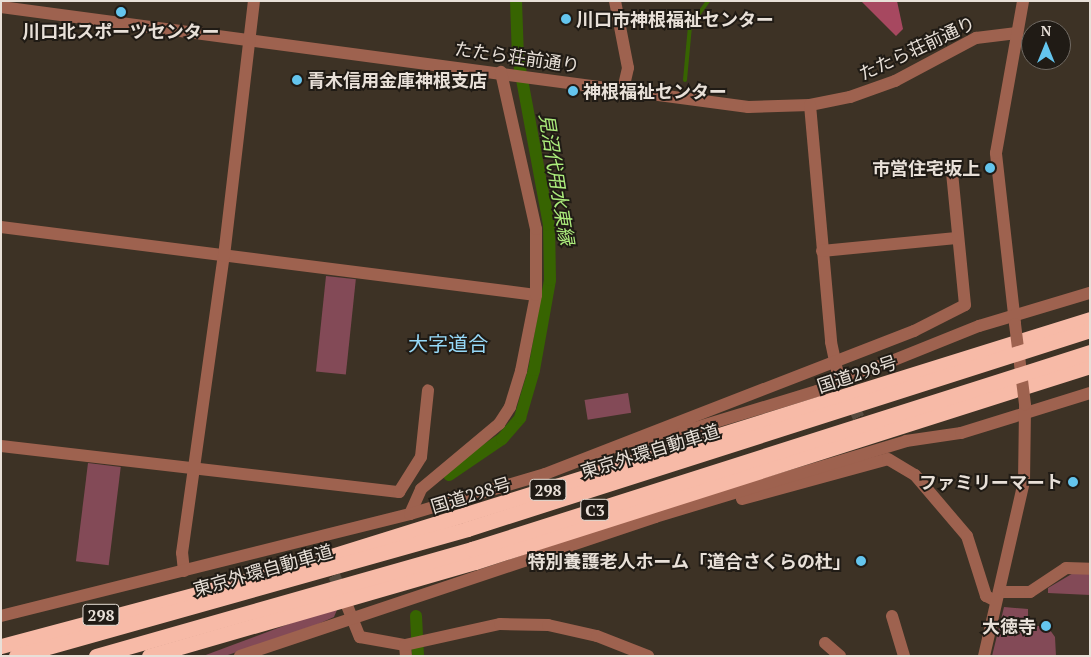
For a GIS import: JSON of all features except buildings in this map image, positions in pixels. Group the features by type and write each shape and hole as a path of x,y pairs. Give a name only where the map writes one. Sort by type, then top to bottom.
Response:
{"highway":[{"path":"874,388 1090,310"},
{"name":"国道298号","path":"1,646 201,593 464,516 1090,319"},
{"name":"東京外環自動車道","path":"16,656 467,529 1090,330"},
{"name":"C3","path":"96,656 472,549 1090,352"},
{"path":"149,656 475,562 888,432 1090,366"},
{"path":"888,432 1047,389 1090,375"},
{"name":"298","path":"1,638 201,593"},
{"path":"166,656 215,638"}],"street":[{"path":"184,571 182,553 224,256 254,1"},
{"path":"615,1 628,68 624,90"},
{"path":"984,656 1024,481 1025,409 996,153 1023,1"},
{"name":"たたら荘前通り","path":"1,7 530,76 731,106 810,106 895,81 976,38 1016,33"},
{"path":"410,514 422,489 499,424 510,407 536,295 536,229 531,189 505,73"},
{"path":"810,106 822,251 837,369"},
{"path":"546,474 837,369 965,305 956,238 952,173"},
{"path":"1,227 536,295"},
{"path":"822,251 956,238"},
{"path":"1,616 410,514 546,474 817,391 1090,293"},
{"path":"1,446 399,492 421,458 428,390"},
{"path":"240,656 351,618 570,549 655,517 906,442 961,433 1025,409 1090,393"},
{"path":"655,517 695,512 885,457 915,475 967,536 986,596 1030,592 1066,568 1090,569"},
{"path":"317,537 323,551"},
{"path":"346,602 360,637 405,650 500,624 548,625 597,636 648,656"},
{"path":"892,616 904,656"},
{"path":"825,643 840,656"}],"shaded area":[{"path":"861,1 897,1 903,29 896,36"},
{"path":"326,276 356,279 346,375 316,371"},
{"path":"628,393 631,413 588,420 585,400"},
{"path":"88,463 121,467 109,565 76,561"},
{"path":"1075,572 1090,573 1090,595 1048,593 1048,588"},
{"path":"339,605 334,617 316,625 225,656 203,656"},
{"path":"1004,607 1028,609 1028,626 1047,626 1055,637 1056,656 992,656"}],"waterway":[{"name":"見沼代用水東縁","path":"449,475 502,439 520,418 534,370 550,280 549,225 518,58 516,1"},
{"path":"685,80 690,26 708,1"},
{"name":"見沼代用水東縁","path":"416,616 418,656"}],"tunnel":[{"path":"838,374 866,433"},
{"path":"327,559 343,596"}],"place":[{"name":"川口北スポーツセンター","path":"121,12"},
{"name":"川口市神根福祉センター","path":"566,19"},
{"name":"青木信用金庫神根支店","path":"297,80"},
{"name":"神根福祉センター","path":"573,91"},
{"name":"市営住宅坂上","path":"990,168"},
{"name":"ファミリーマート","path":"1073,482"},
{"name":"特別養護老人ホーム「道合さくらの杜」","path":"861,561"},
{"name":"大徳寺","path":"1046,626"}],"district":[{"name":"大字道合","path":"448,343"}]}
